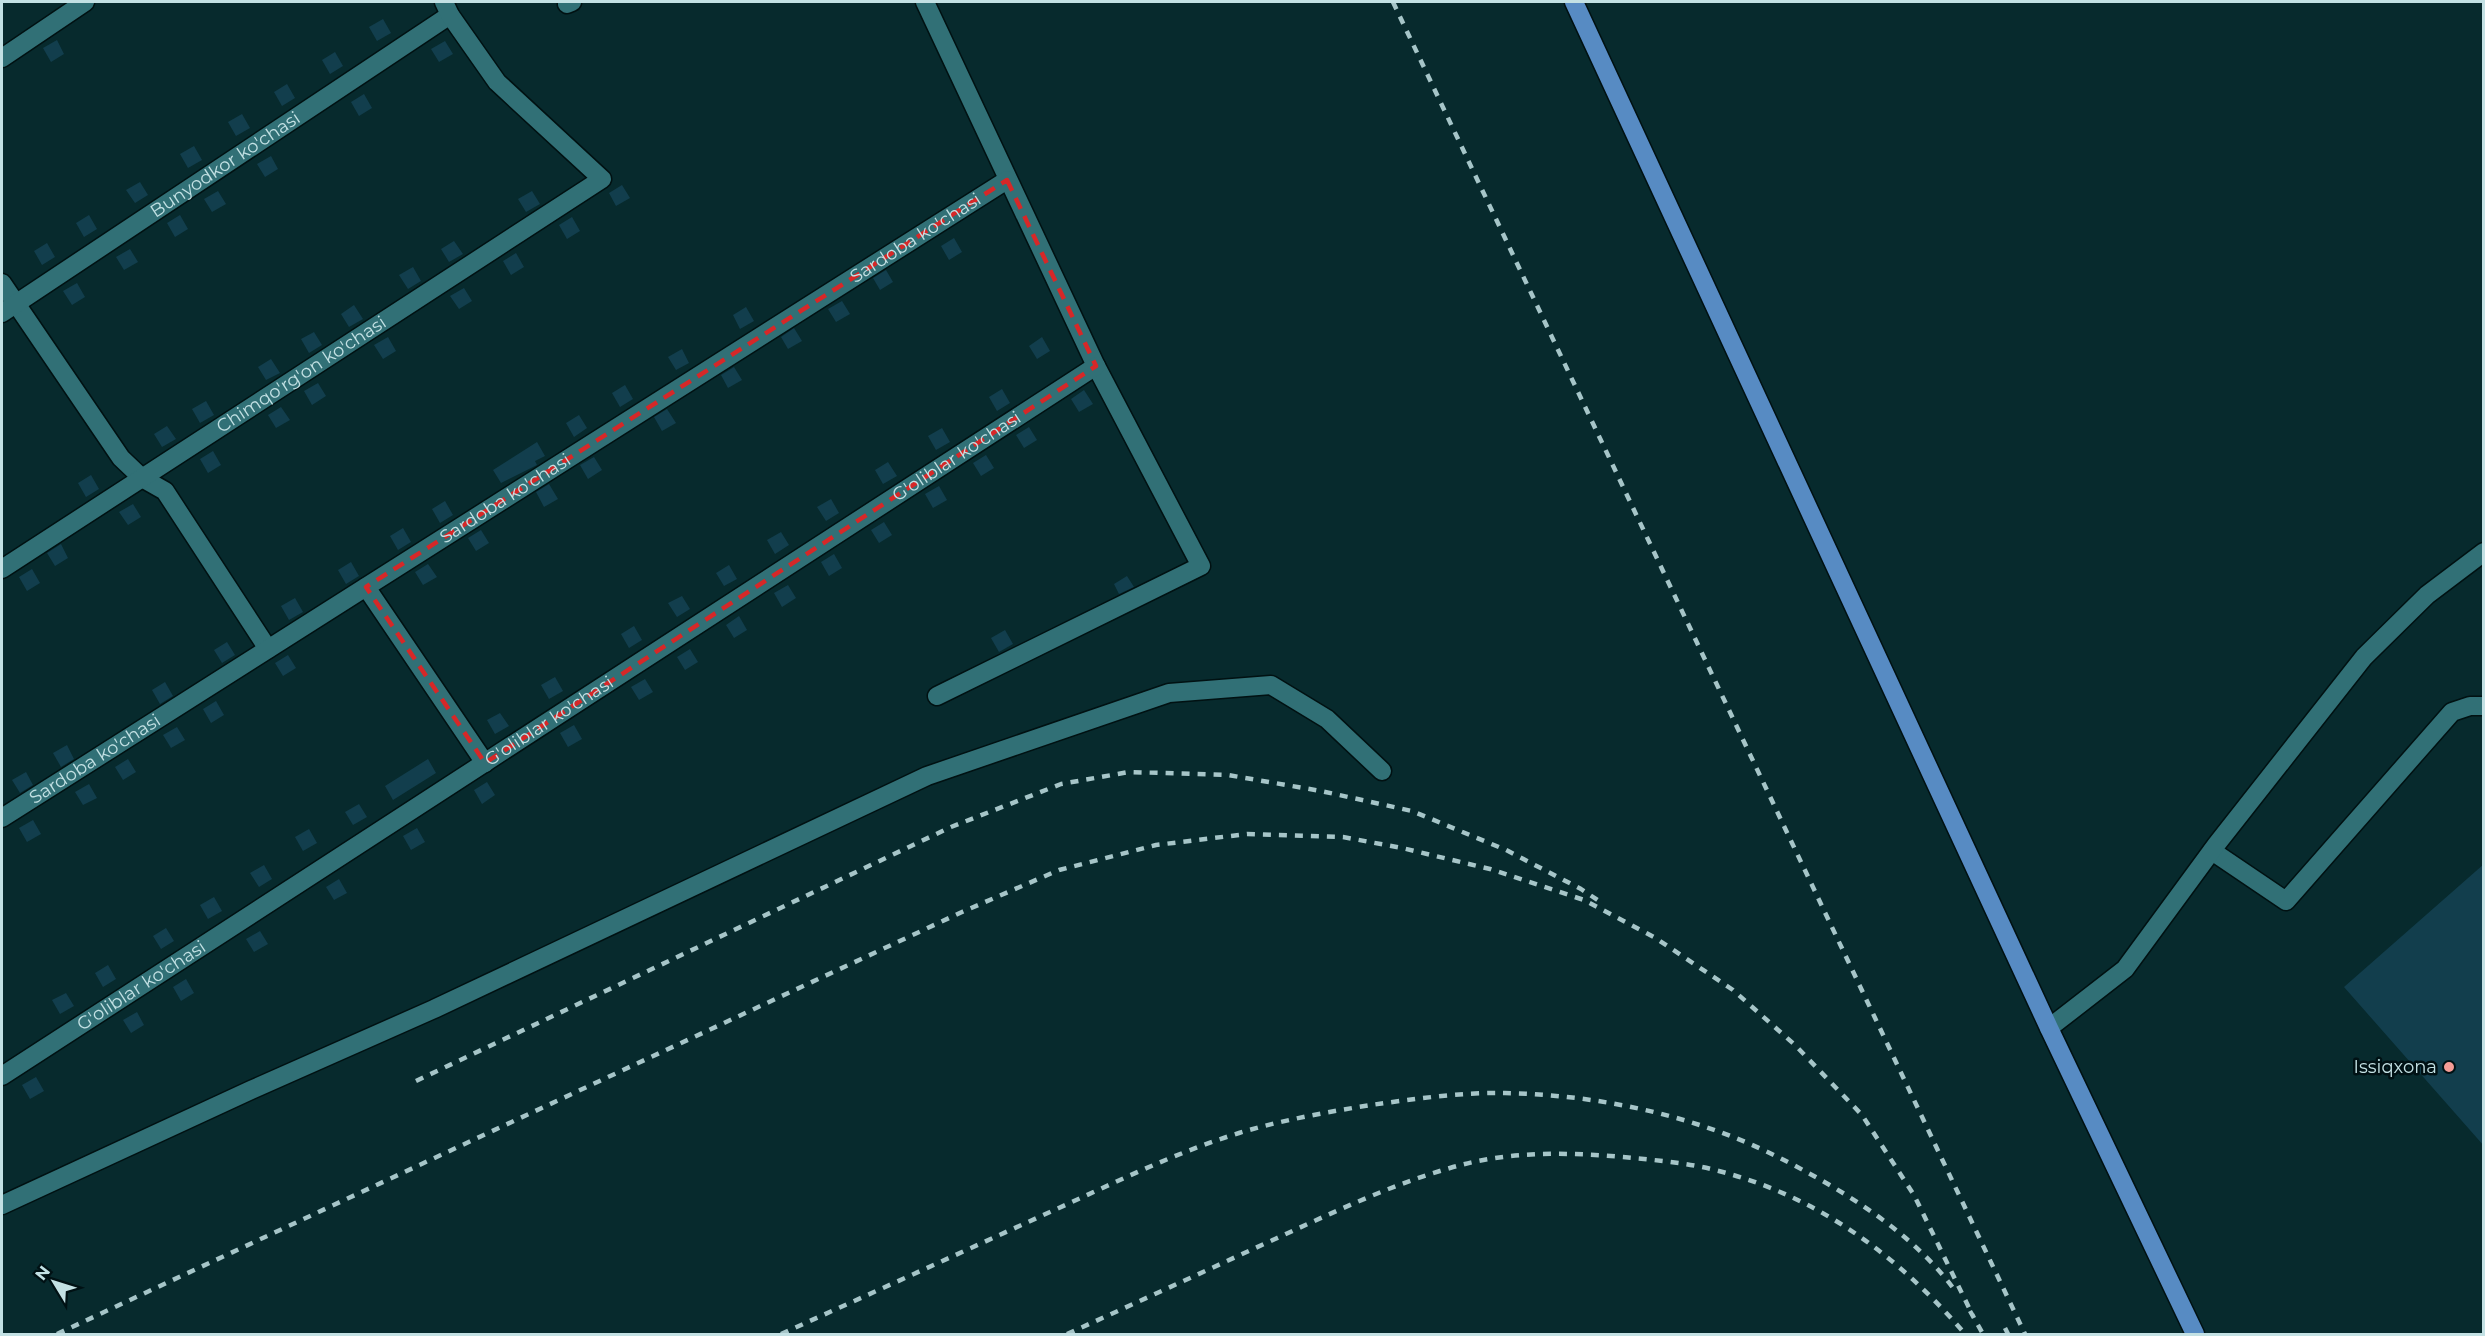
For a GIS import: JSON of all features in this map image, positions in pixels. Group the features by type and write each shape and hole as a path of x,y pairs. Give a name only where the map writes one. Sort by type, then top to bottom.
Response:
{"main road":[{"path":"1574,2 2049,1028 2195,1335"}],"street":[{"path":"925,2 1096,366 1201,566 937,696"},
{"path":"2,58 77,4"},
{"name":"Chimqo'rg'on ko'chasi","path":"2,569 602,179 497,82 447,8"},
{"name":"Bunyodkor ko'chasi","path":"8,308 447,8"},
{"name":"Sardoba ko'chasi","path":"2,818 1007,180"},
{"path":"2,283 8,308 121,458 142,478 165,491 268,649"},
{"name":"G'oliblar ko'chasi","path":"2,1076 1096,366"},
{"path":"2049,1028 2125,969 2212,851 2364,657 2427,595 2484,552"},
{"path":"366,587 485,763"},
{"path":"2,1204 445,1004 927,776 1169,693 1271,685 1327,719 1382,771"},
{"path":"2212,851 2286,901 2452,712 2470,706 2484,706"}],"highlighted area":[{"path":"1007,180 1096,366 485,763 366,587"}],"building":[{"path":"383,19 391,33 377,41 369,27"},
{"path":"57,40 64,54 51,62 43,48"},
{"path":"445,41 453,54 439,62 431,49"},
{"path":"335,52 343,66 330,74 322,60"},
{"path":"287,84 295,98 282,106 274,92"},
{"path":"364,94 372,108 359,116 351,102"},
{"path":"242,114 250,128 236,136 228,122"},
{"path":"194,146 202,160 188,168 180,154"},
{"path":"271,156 278,169 265,177 257,164"},
{"path":"140,182 148,195 135,203 126,190"},
{"path":"622,185 630,198 616,206 609,193"},
{"path":"218,191 226,204 212,212 204,199"},
{"path":"532,191 540,204 526,212 518,199"},
{"path":"89,215 97,229 84,237 76,223"},
{"path":"180,215 188,229 175,237 167,223"},
{"path":"572,217 580,231 567,239 559,225"},
{"path":"954,238 962,252 949,260 941,246"},
{"path":"454,241 463,254 449,262 441,249"},
{"path":"47,243 55,257 42,265 34,251"},
{"path":"130,249 138,262 124,270 116,257"},
{"path":"516,253 524,267 511,275 503,261"},
{"path":"413,267 421,281 408,289 399,275"},
{"path":"886,270 893,282 880,290 873,278"},
{"path":"77,283 85,297 72,305 63,291"},
{"path":"464,288 472,301 459,309 450,296"},
{"path":"842,301 850,314 836,322 828,309"},
{"path":"354,305 363,319 349,327 341,314"},
{"path":"746,307 754,321 740,329 733,315"},
{"path":"794,328 802,341 788,349 781,337"},
{"path":"314,332 322,345 309,353 301,339"},
{"path":"388,337 396,351 383,359 374,345"},
{"path":"1042,337 1050,351 1037,359 1029,346"},
{"path":"682,349 689,363 676,370 668,357"},
{"path":"271,359 280,373 266,380 258,367"},
{"path":"734,367 742,380 728,388 721,375"},
{"path":"318,383 326,396 312,405 304,391"},
{"path":"625,385 633,399 620,407 612,393"},
{"path":"1002,389 1010,403 997,411 989,397"},
{"path":"1084,390 1093,404 1079,412 1071,399"},
{"path":"206,401 214,415 200,423 192,409"},
{"path":"281,407 290,420 276,428 268,415"},
{"path":"667,409 676,423 662,431 654,417"},
{"path":"579,415 587,428 574,437 566,423"},
{"path":"167,426 176,439 162,447 154,434"},
{"path":"1029,427 1037,440 1024,448 1016,435"},
{"path":"942,428 950,442 936,450 928,436"},
{"path":"537,442 545,456 535,461 537,465 501,483 493,470"},
{"path":"213,451 221,465 208,473 200,459"},
{"path":"986,455 994,468 981,476 973,463"},
{"path":"594,457 602,470 588,479 580,465"},
{"path":"888,462 897,476 883,484 875,470"},
{"path":"91,475 99,489 86,497 78,483"},
{"path":"549,484 558,499 544,507 536,492"},
{"path":"939,486 947,500 933,508 925,494"},
{"path":"831,499 839,513 826,521 817,507"},
{"path":"445,501 453,515 440,523 432,509"},
{"path":"133,504 141,517 128,525 119,512"},
{"path":"884,522 892,535 879,543 871,530"},
{"path":"403,528 411,542 398,550 390,536"},
{"path":"481,530 489,543 476,551 468,538"},
{"path":"781,532 789,545 775,554 767,540"},
{"path":"61,544 68,558 55,566 47,553"},
{"path":"834,554 842,568 829,576 821,562"},
{"path":"351,562 359,576 346,584 338,570"},
{"path":"428,564 437,577 423,585 415,572"},
{"path":"729,565 737,579 724,586 716,573"},
{"path":"32,569 40,583 27,591 19,577"},
{"path":"1127,576 1134,587 1119,594 1114,584"},
{"path":"788,585 796,598 782,607 774,593"},
{"path":"682,596 690,609 677,617 668,603"},
{"path":"295,598 303,612 289,620 281,606"},
{"path":"739,616 747,630 734,638 726,625"},
{"path":"634,626 642,640 629,648 621,634"},
{"path":"1005,630 1013,644 999,652 991,638"},
{"path":"227,642 235,655 222,663 214,650"},
{"path":"690,649 698,662 685,670 677,657"},
{"path":"288,655 296,668 283,676 275,663"},
{"path":"555,677 563,691 549,699 541,685"},
{"path":"645,679 653,692 639,700 631,687"},
{"path":"165,682 173,696 160,704 152,690"},
{"path":"216,701 224,715 211,723 203,709"},
{"path":"500,713 509,726 495,734 487,720"},
{"path":"574,725 582,739 568,747 560,733"},
{"path":"177,727 185,740 171,748 163,735"},
{"path":"67,745 74,759 61,767 53,753"},
{"path":"128,759 136,772 123,780 115,767"},
{"path":"428,759 436,773 393,800 385,786"},
{"path":"26,772 33,785 20,793 12,780"},
{"path":"487,782 495,795 482,804 474,790"},
{"path":"89,784 97,798 83,805 75,792"},
{"path":"359,804 367,817 353,825 345,812"},
{"path":"33,820 41,834 27,842 19,828"},
{"path":"417,828 425,842 411,850 403,836"},
{"path":"309,829 317,843 303,851 295,837"},
{"name":"Issiqxona","path":"2484,864 2484,1146 2344,987"},
{"path":"264,865 272,879 259,887 250,873"},
{"path":"339,879 347,893 334,900 326,887"},
{"path":"214,897 222,911 208,919 200,905"},
{"path":"166,928 174,941 161,949 153,936"},
{"path":"260,931 268,944 254,952 246,939"},
{"path":"108,965 116,979 103,987 95,973"},
{"path":"186,979 194,993 181,1001 173,987"},
{"path":"66,993 74,1006 60,1014 52,1000"},
{"path":"137,1012 144,1025 131,1033 123,1020"},
{"path":"36,1077 44,1091 30,1099 22,1085"}],"railway":[{"path":"1393,2 2025,1334"},
{"path":"416,1081 951,827 1061,784 1129,772 1228,775 1321,791 1412,811 1506,850 1581,889 1599,901"},
{"path":"57,1334 962,912 1059,870 1156,845 1247,834 1343,837 1402,848 1490,869 1584,900 1654,937 1733,990 1795,1045 1862,1115 1914,1195 1974,1318"},
{"path":"781,1334 1143,1170 1215,1141 1272,1124 1338,1110 1421,1098 1489,1093 1540,1095 1611,1103 1679,1119 1746,1142 1803,1170 1875,1214 1919,1250 1956,1292"},
{"path":"1067,1334 1383,1191 1471,1162 1536,1154 1623,1157 1689,1165 1749,1180 1785,1194 1852,1231 1882,1253 1939,1305 1965,1334"},
{"path":"1970,1311 1983,1334"},
{"path":"2005,1328 2008,1334"}],"place":[{"name":"Issiqxona","path":"2449,1067"}]}
